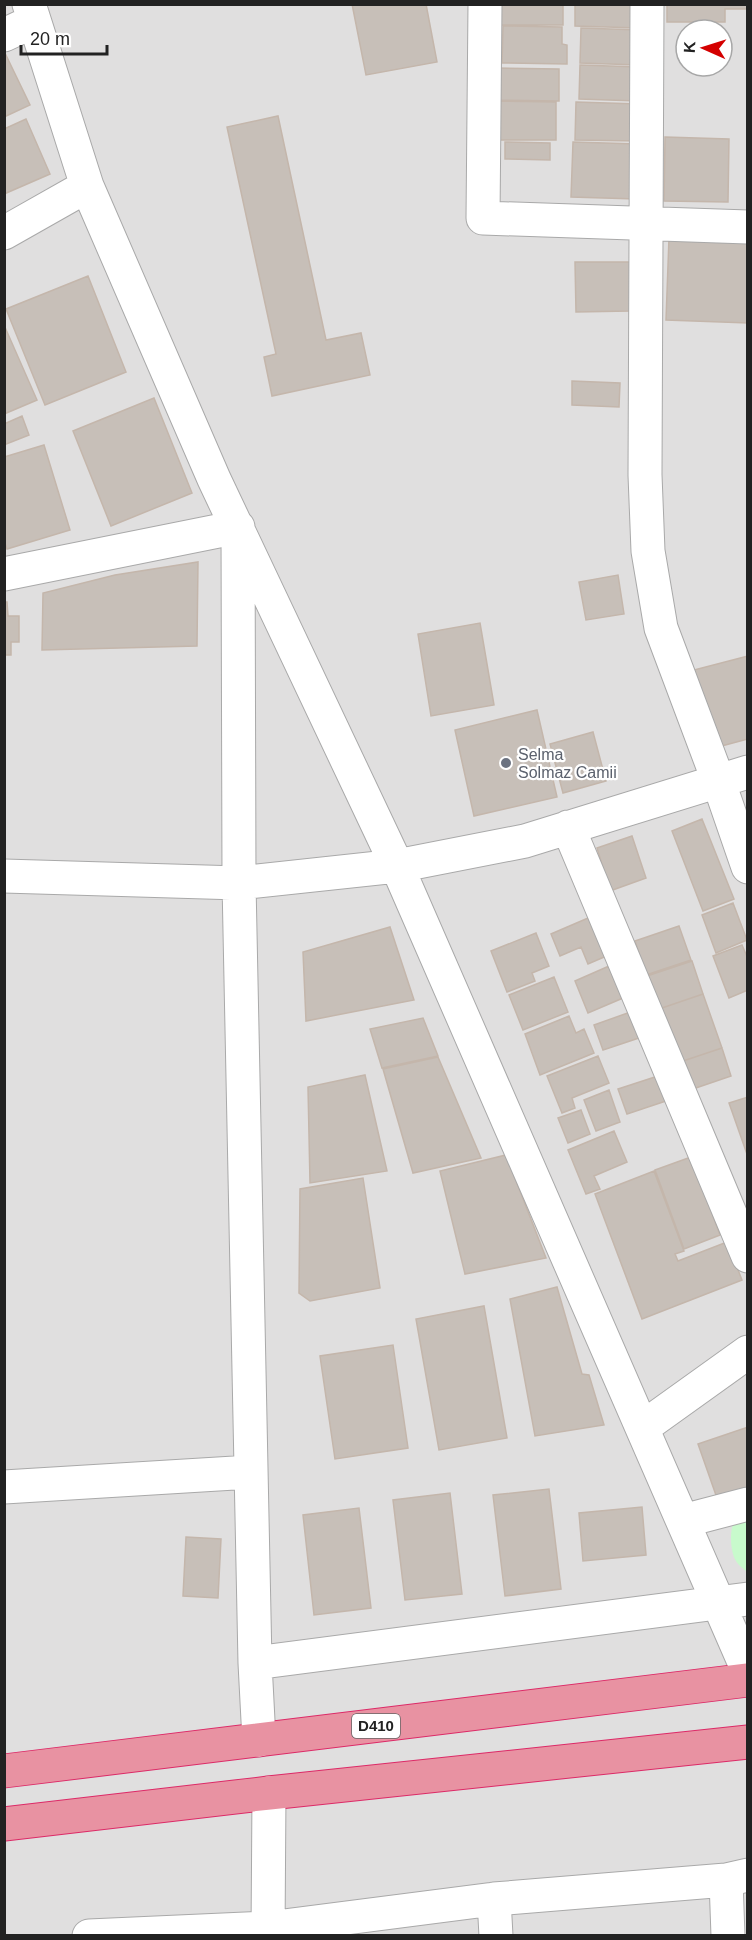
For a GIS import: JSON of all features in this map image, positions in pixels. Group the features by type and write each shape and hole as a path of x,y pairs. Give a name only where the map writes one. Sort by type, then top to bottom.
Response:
{"highway":[{"name":"D410","path":"4,1772 747,1680"},
{"path":"4,1824 747,1742"}],"street":[{"path":"485,4 483,218 747,227"},
{"path":"647,4 645,474 648,551 661,628 733,776 747,867"},
{"path":"4,35 31,13 87,186 214,478 396,866 683,1521 733,1600 747,1671"},
{"path":"4,233 87,186"},
{"path":"4,574 238,527"},
{"path":"238,527 239,882 255,1662 259,1740"},
{"path":"4,876 239,882 396,866 525,840 733,776"},
{"path":"568,827 747,1256"},
{"path":"642,1428 747,1352"},
{"path":"4,1487 251,1472"},
{"path":"683,1521 747,1504"},
{"path":"255,1662 733,1600"},
{"path":"268,1932 269,1793"},
{"path":"88,1935 268,1932 494,1899 737,1877 728,1935"},
{"path":"494,1899 496,1935"}],"shaded area":[{"path":"5,5 747,5 747,1935 5,1936"}],"green space":[{"path":"747,1517 747,1572 736,1561 732,1552 731,1540 735,1520"}],"building":[{"path":"352,4 426,4 437,62 366,75"},
{"path":"499,4 563,4 563,25 498,25"},
{"path":"575,4 638,4 638,28 575,26"},
{"path":"667,4 748,4 748,9 725,9 725,18 674,18 674,22 667,22"},
{"path":"503,26 562,27 562,44 567,45 567,64 502,63"},
{"path":"581,28 640,30 639,65 580,63"},
{"path":"4,51 30,105 4,117"},
{"path":"580,65 639,67 638,101 579,99"},
{"path":"498,68 559,69 559,101 497,100"},
{"path":"496,101 556,102 556,140 495,140"},
{"path":"576,102 639,104 638,141 575,140"},
{"path":"278,116 326,340 361,333 370,375 272,396 264,357 276,354 227,127"},
{"path":"26,119 50,174 4,194 4,129"},
{"path":"665,137 729,139 728,202 664,201"},
{"path":"505,142 550,143 550,160 505,159"},
{"path":"573,142 637,144 636,199 571,197"},
{"path":"669,238 748,241 748,323 666,320"},
{"path":"575,262 631,262 630,311 576,312"},
{"path":"88,276 126,372 45,405 6,309"},
{"path":"4,325 37,400 4,414"},
{"path":"572,381 620,383 619,407 572,405"},
{"path":"154,398 192,493 111,526 73,431"},
{"path":"22,416 29,435 4,445 4,424"},
{"path":"44,445 70,530 7,549 4,540 4,457"},
{"path":"198,562 197,646 42,650 43,593 115,575"},
{"path":"618,575 624,614 586,620 579,582"},
{"path":"4,602 7,602 8,616 19,616 19,642 11,642 11,655 4,655"},
{"path":"480,623 494,705 431,716 418,634"},
{"path":"748,656 748,739 714,748 694,670"},
{"name":"Selma Solmaz Camii","path":"537,710 557,797 474,816 455,730"},
{"path":"593,732 606,781 563,793 550,744"},
{"path":"702,819 734,899 703,911 672,831"},
{"path":"632,836 646,878 610,891 597,848"},
{"path":"733,903 747,940 716,953 702,915"},
{"path":"595,915 611,954 588,964 581,947 560,956 551,934"},
{"path":"679,926 691,960 646,975 635,941"},
{"path":"390,927 414,1000 306,1021 303,952"},
{"path":"536,933 549,966 532,973 535,981 507,992 491,951"},
{"path":"742,945 748,959 748,990 729,998 713,956"},
{"path":"692,961 703,994 659,1009 647,976"},
{"path":"609,966 623,998 588,1013 575,981"},
{"path":"554,977 568,1012 523,1030 509,995"},
{"path":"703,994 722,1048 677,1063 659,1009"},
{"path":"636,1010 645,1036 603,1050 594,1025"},
{"path":"569,1016 576,1033 584,1029 594,1053 540,1075 525,1034"},
{"path":"423,1018 438,1056 382,1068 370,1029"},
{"path":"722,1048 731,1076 687,1091 677,1063"},
{"path":"598,1056 609,1083 572,1098 575,1108 562,1113 547,1076"},
{"path":"438,1057 481,1158 413,1173 383,1069"},
{"path":"365,1075 387,1171 310,1183 308,1087"},
{"path":"661,1075 669,1100 627,1114 618,1089"},
{"path":"609,1090 620,1122 596,1131 584,1100"},
{"path":"748,1097 748,1157 729,1103"},
{"path":"581,1110 590,1134 568,1143 558,1118"},
{"path":"614,1131 627,1162 594,1176 600,1189 586,1194 568,1150"},
{"path":"506,1155 546,1258 465,1274 440,1171"},
{"path":"691,1157 720,1235 684,1249 655,1170"},
{"path":"654,1171 684,1251 675,1254 678,1261 727,1242 742,1280 642,1319 595,1194"},
{"path":"363,1178 380,1288 310,1301 299,1293 300,1189"},
{"path":"557,1287 582,1374 589,1375 604,1425 535,1436 510,1299"},
{"path":"484,1306 507,1438 439,1450 416,1319"},
{"path":"393,1345 408,1448 335,1459 320,1356"},
{"path":"748,1427 748,1488 717,1498 698,1444"},
{"path":"549,1489 561,1589 505,1596 493,1495"},
{"path":"450,1493 462,1594 405,1600 393,1500"},
{"path":"642,1507 646,1555 583,1561 579,1513"},
{"path":"359,1508 371,1608 314,1615 303,1515"},
{"path":"186,1537 221,1539 218,1598 183,1596"}],"place":[{"name":"Selma Solmaz Camii","path":"506,763"}]}
